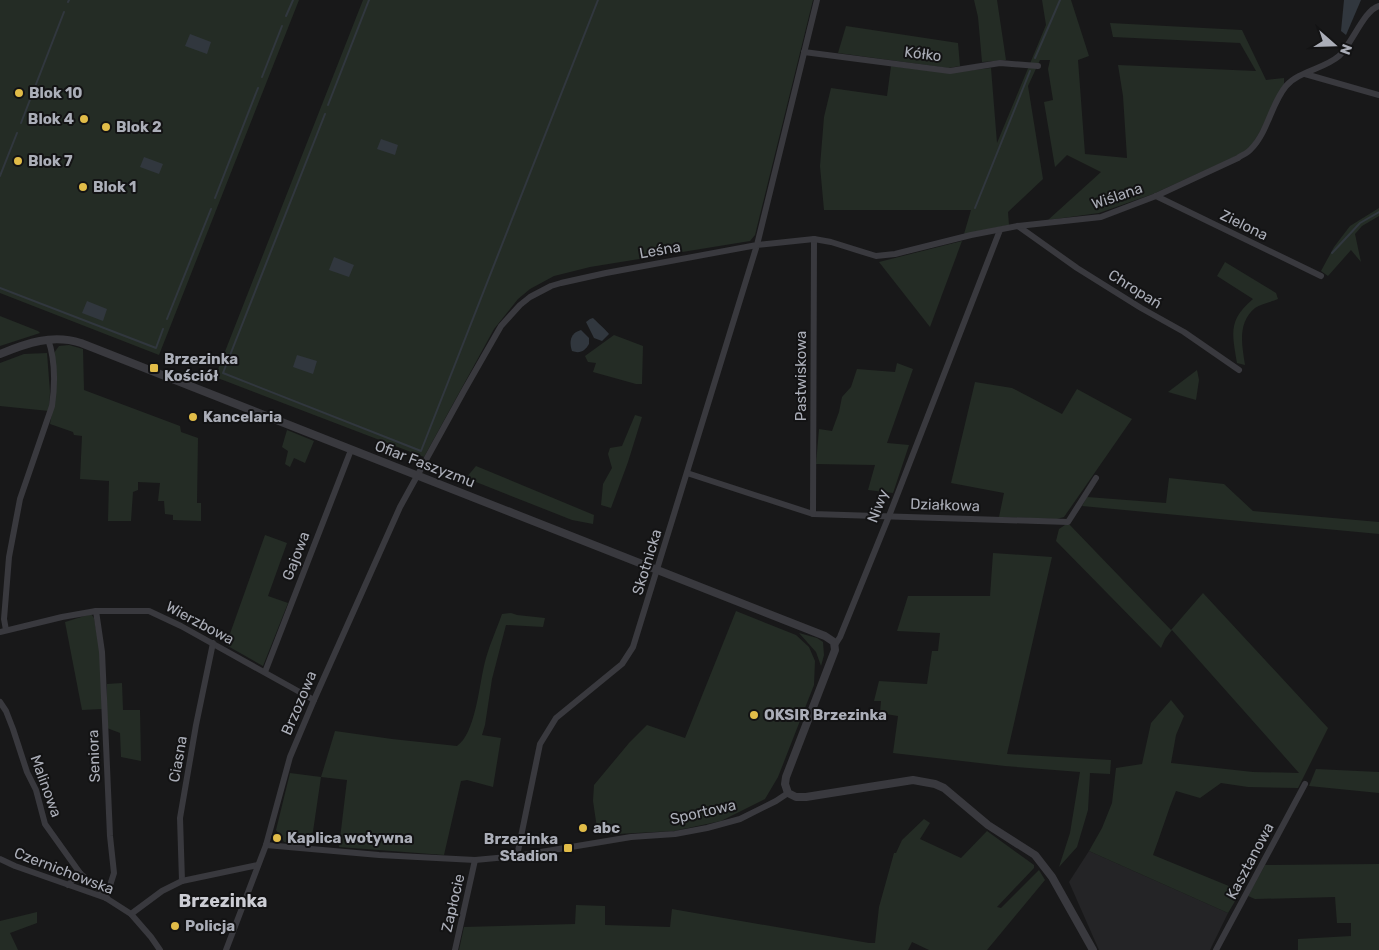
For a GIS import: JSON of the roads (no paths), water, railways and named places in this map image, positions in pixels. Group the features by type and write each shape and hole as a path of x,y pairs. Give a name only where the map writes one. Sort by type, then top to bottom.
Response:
{"street":[{"path":"757,245 817,0"},
{"name":"Wiślana","path":"757,245 814,239 876,256 895,254 971,235 1018,226 1101,217 1156,196 1238,158 1251,150 1260,138 1287,85 1297,78 1328,64 1338,56 1349,45 1368,13 1376,6 1379,6"},
{"name":"Kółko","path":"804,52 950,71 1000,63 1038,66"},
{"path":"1305,74 1379,94"},
{"name":"Zielona","path":"1156,196 1321,276"},
{"name":"Chropań","path":"1018,226 1077,268 1184,332 1239,370"},
{"name":"Niwy","path":"788,793 785,784 786,777 835,650 835,644 840,637 889,516 1000,230"},
{"name":"Pastwiskowa","path":"813,514 814,239"},
{"name":"Skotnicka","path":"518,856 540,744 556,718 622,664 633,647 757,245"},
{"name":"Leśna","path":"418,475 502,326 520,305 530,297 550,286 580,278 757,245"},
{"path":"3,631 9,557 20,499 52,406 54,393 52,354 48,339"},
{"name":"Ofiar Faszyzmu","path":"0,354 48,339 82,343 658,569 825,636 835,644"},
{"name":"Gajowa","path":"265,672 351,450"},
{"name":"Działkowa","path":"687,473 813,514 1068,522 1096,478"},
{"name":"Brzozowa","path":"226,950 266,845 290,757 400,507 418,475"},
{"name":"Wierzbowa","path":"3,631 96,611 149,611 213,643 314,700"},
{"name":"Seniora","path":"96,611 102,652 110,836 114,873 106,898"},
{"name":"Ciasna","path":"182,881 180,818 213,643"},
{"name":"Malinowa","path":"0,702 6,711 27,772 36,790 45,824 80,873 103,893 106,898"},
{"path":"788,793 796,797 806,796 913,780 935,784 944,788 988,825 1035,855 1052,877 1093,950"},
{"name":"Kasztanowa","path":"1216,950 1305,784"},
{"name":"Sportowa","path":"266,845 379,855 475,860 518,856 631,837 675,834 708,828 740,819 788,793"},
{"name":"Czernichowska","path":"0,860 106,898 131,914 160,950"},
{"name":"Zapłocie","path":"456,950 475,860"},
{"path":"131,914 162,891 182,881 258,865"},
{"path":"68,885 80,873"}],"waterway":[{"path":"286,16 293,0"},
{"path":"328,105 369,0"},
{"path":"325,114 223,373 421,451 598,0"},
{"path":"1035,58 1060,0"},
{"path":"21,123 64,12"},
{"path":"262,77 282,26"},
{"path":"975,208 1030,71"},
{"path":"215,198 258,88"},
{"path":"0,176 17,133"},
{"path":"167,319 211,209"},
{"path":"1332,253 1360,223 1379,212"},
{"path":"0,288 156,348 163,329"}],"place":[{"name":"Blok 10","path":"19,93"},
{"name":"Blok 4","path":"84,119"},
{"name":"Blok 2","path":"106,127"},
{"name":"Blok 7","path":"18,161"},
{"name":"Blok 1","path":"83,187"},
{"name":"Brzezinka Kościół","path":"154,368"},
{"name":"Kancelaria","path":"193,417"},
{"name":"OKSIR Brzezinka","path":"754,715"},
{"name":"abc","path":"583,828"},
{"name":"Kaplica wotywna","path":"277,838"},
{"name":"Brzezinka Stadion","path":"568,848"},
{"name":"Policja","path":"175,926"}],"district":[{"name":"Brzezinka","path":"223,901"}]}
